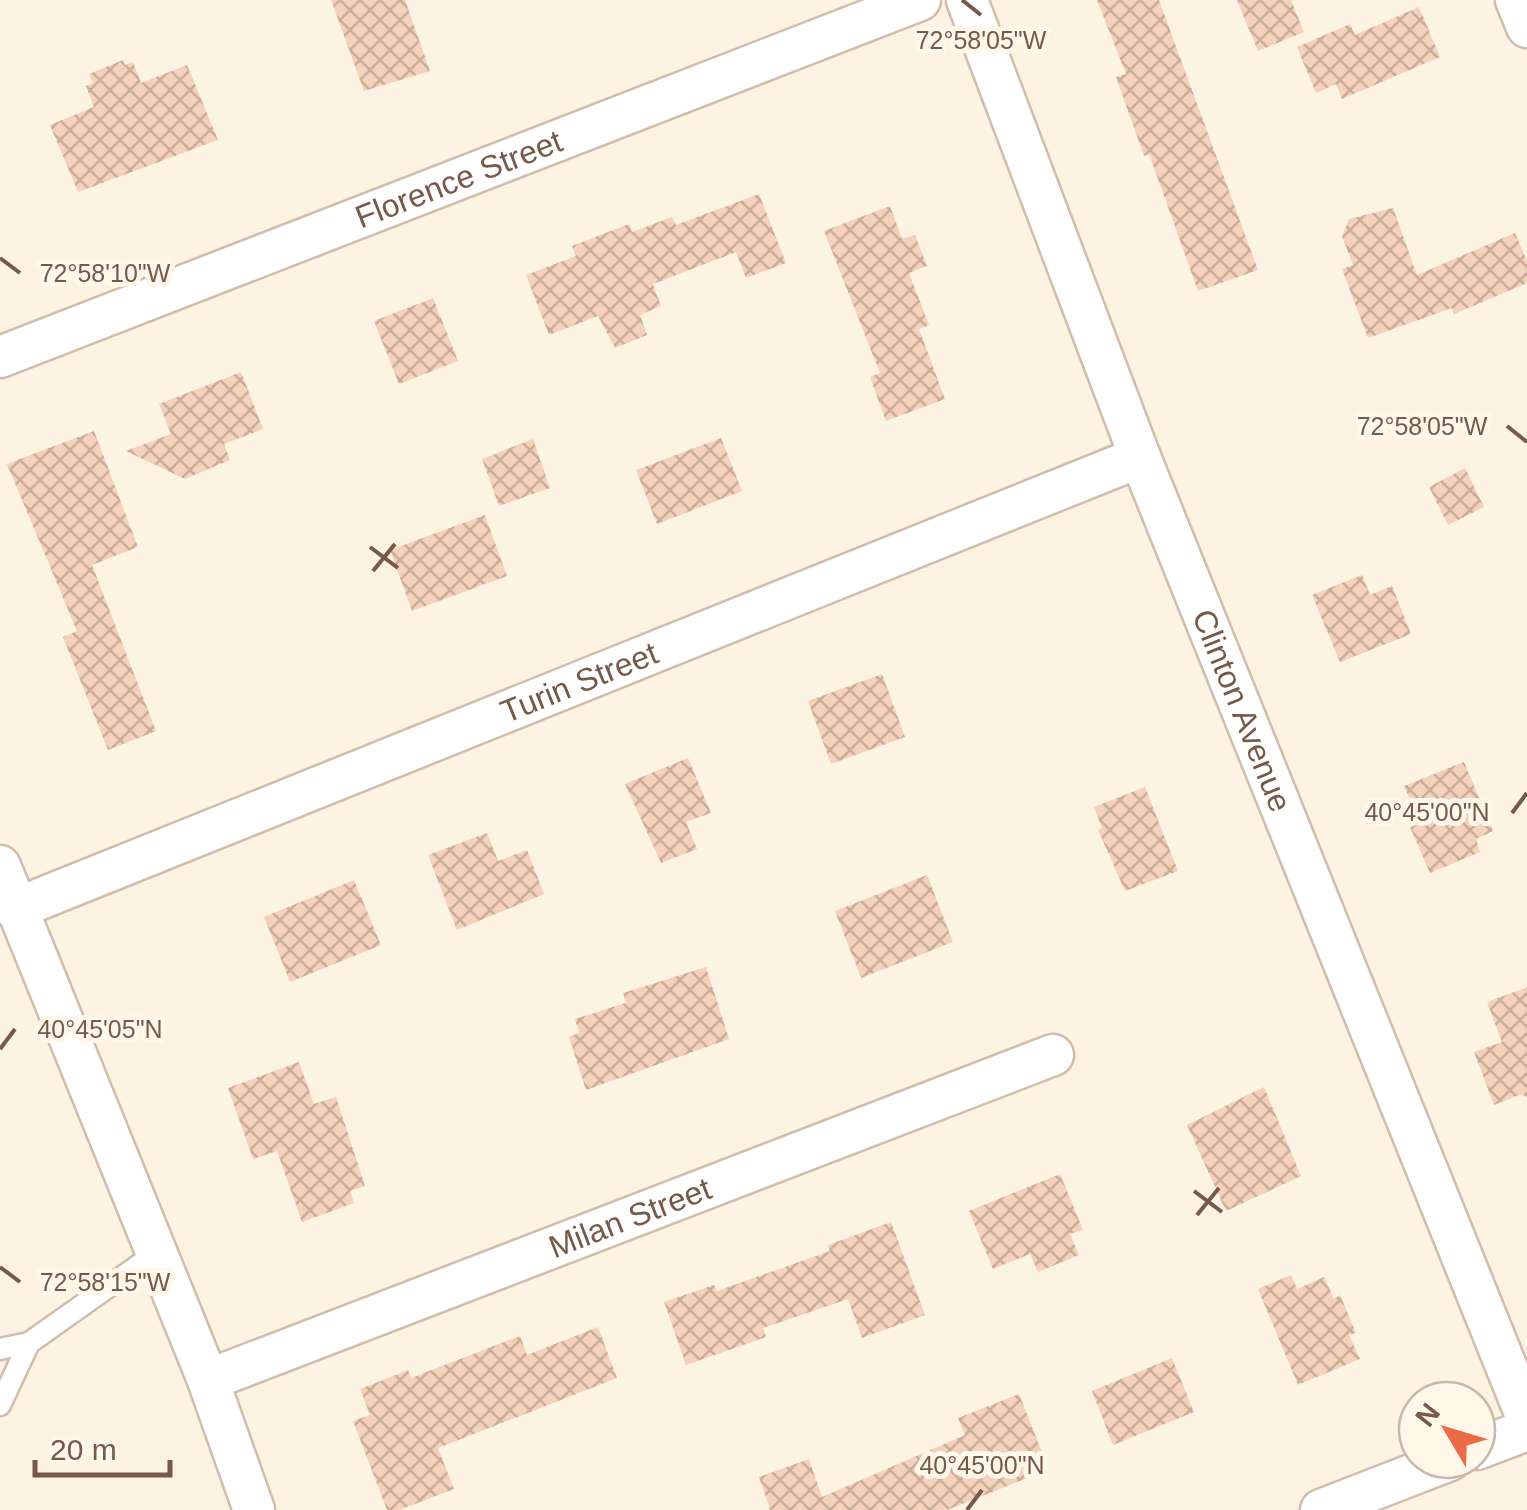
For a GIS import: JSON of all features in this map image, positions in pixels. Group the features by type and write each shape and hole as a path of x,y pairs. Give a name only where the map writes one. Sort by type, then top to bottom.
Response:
{"street":[{"name":"Florence Street","path":"0,357 920,0"},
{"name":"Clinton Avenue","path":"967,0 1140,458 1527,1418"},
{"path":"1516,0 1527,27"},
{"name":"Turin Street","path":"15,908 1140,458"},
{"path":"0,866 208,1380 254,1510"},
{"name":"Milan Street","path":"208,1380 1053,1055"},
{"path":"1497,1441 1527,1430"},
{"path":"1321,1510 1398,1480"}],"lane":[{"path":"0,1349 29,1344 156,1253"},
{"path":"0,1405 29,1344"}],"building":[{"path":"331,0 405,0 430,71 364,91"},
{"path":"1097,0 1159,0 1258,270 1198,291 1149,154 1144,156 1116,77 1126,74"},
{"path":"1237,0 1291,0 1304,32 1258,51"},
{"path":"1419,7 1440,57 1342,99 1336,84 1316,93 1297,47 1350,24 1355,35"},
{"path":"123,60 125,65 133,62 141,83 187,65 218,140 78,192 50,125 94,107 86,86 93,83 89,74"},
{"path":"759,194 786,263 746,278 736,252 653,284 661,306 640,315 647,335 615,348 598,316 549,335 526,275 576,256 572,246 629,224 632,232 672,217 676,225"},
{"path":"890,206 902,239 915,235 927,266 909,273 929,325 919,329 945,399 886,421 870,377 880,373 824,231"},
{"path":"1393,208 1417,275 1515,233 1527,261 1527,283 1454,314 1452,308 1368,338 1342,269 1353,265 1342,236 1349,219"},
{"path":"433,298 458,361 399,384 374,321"},
{"path":"241,372 263,429 224,444 230,460 185,479 126,451 171,434 159,404"},
{"path":"94,431 138,547 92,565 156,731 108,750 63,637 77,631 7,464"},
{"path":"721,438 742,491 657,524 636,470"},
{"path":"533,439 550,488 499,506 482,459"},
{"path":"1465,468 1484,507 1448,525 1429,487"},
{"path":"485,515 507,576 412,611 390,550"},
{"path":"1362,575 1370,595 1392,586 1411,634 1340,662 1312,595"},
{"path":"882,674 905,737 831,764 808,701"},
{"path":"688,758 711,813 686,822 697,849 661,863 625,784"},
{"path":"1464,762 1493,831 1476,839 1480,852 1430,873 1410,827 1420,823 1404,786"},
{"path":"1145,787 1178,871 1125,891 1098,830 1102,828 1094,807"},
{"path":"487,833 498,861 527,850 544,894 457,930 428,855"},
{"path":"927,875 953,942 861,978 835,911"},
{"path":"354,880 381,945 290,982 264,917"},
{"path":"706,967 729,1039 586,1090 569,1037 579,1033 575,1019 626,1003 623,993"},
{"path":"1527,987 1527,1098 1522,1094 1494,1105 1474,1052 1502,1042 1487,1002"},
{"path":"299,1062 314,1104 336,1097 365,1186 350,1191 354,1203 302,1222 277,1151 253,1159 228,1088"},
{"path":"1264,1087 1301,1176 1226,1211 1187,1125"},
{"path":"1060,1174 1083,1230 1070,1234 1079,1255 1038,1272 1030,1254 993,1269 969,1211"},
{"path":"891,1222 925,1315 862,1338 848,1299 763,1328 766,1337 686,1365 664,1302 714,1285 717,1291 830,1251 828,1245"},
{"path":"1291,1275 1297,1289 1324,1277 1334,1299 1340,1295 1356,1333 1349,1335 1360,1359 1298,1385 1258,1289"},
{"path":"598,1327 617,1378 438,1448 454,1489 399,1510 387,1510 353,1421 370,1415 360,1389 408,1370 411,1378 520,1336 527,1355"},
{"path":"1172,1358 1194,1412 1113,1445 1092,1391"},
{"path":"1019,1394 1045,1460 1026,1467 1030,1477 947,1510 770,1510 759,1477 809,1459 822,1497 965,1435 958,1418"}]}
